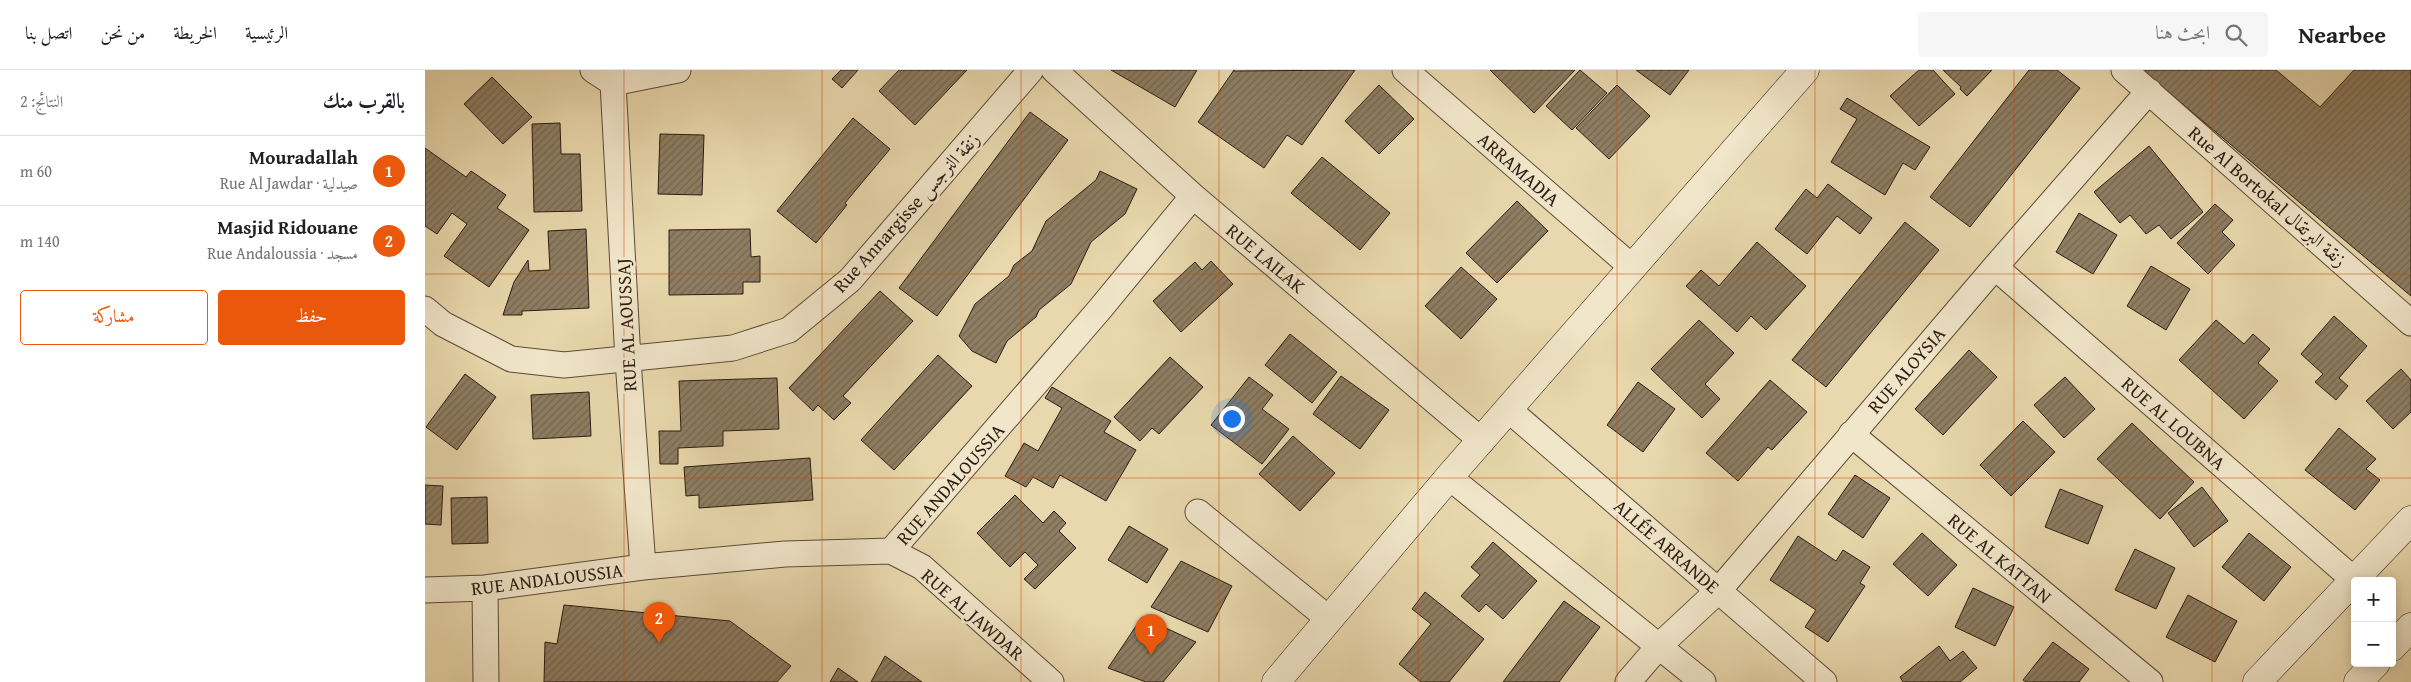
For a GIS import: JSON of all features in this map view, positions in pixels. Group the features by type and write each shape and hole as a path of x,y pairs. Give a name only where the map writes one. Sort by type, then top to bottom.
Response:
{"street":[{"path":"593,70 613,83 678,70"},
{"name":"Rue Annargisse زنقة النرجس","path":"425,308 443,324 511,359 564,365 733,348 789,330 850,280 1031,70"},
{"name":"RUE LAILAK","path":"1054,70 1193,196 1482,442"},
{"name":"ARRAMADIA","path":"1405,70 1633,268"},
{"path":"1276,682 1449,476 1482,442 1805,70"},
{"name":"Rue Al Bortokal زنقة البرتقال","path":"2124,70 2411,322"},
{"name":"RUE AL AOUSSAJ","path":"613,83 628,360 643,566"},
{"name":"RUE ALOYSIA","path":"1628,682 1659,645 1719,590 1851,434 2149,91"},
{"name":"RUE ANDALOUSSIA","path":"425,590 485,588 643,566 785,554 891,551 1025,398 1193,196"},
{"name":"RUE AL LOUBNA","path":"1995,267 2351,577"},
{"name":"ALLÉE ARRANDE","path":"1509,410 1824,682"},
{"name":"RUE AL KATTAN","path":"1851,434 2149,682"},
{"path":"1449,476 1703,682"},
{"path":"1198,512 1329,619"},
{"path":"2355,577 2411,520"},
{"name":"RUE AL JAWDAR","path":"891,551 922,567 1051,682"},
{"path":"2257,682 2351,581"},
{"path":"485,588 486,682"},
{"path":"2396,643 2411,627"},
{"path":"2358,682 2372,667"}],"building":[{"path":"841,70 858,70 842,88 832,79"},
{"path":"899,70 967,70 915,125 879,91"},
{"path":"1111,70 1197,70 1175,107"},
{"path":"1234,70 1355,70 1302,145 1287,135 1264,168 1198,122"},
{"path":"1490,70 1575,70 1534,113"},
{"path":"1580,70 1607,93 1572,130 1546,106"},
{"path":"1636,70 1689,70 1670,95"},
{"path":"1919,70 1933,70 1955,94 1919,126 1890,96"},
{"path":"1943,70 1992,70 1967,96 1960,89 1961,87"},
{"path":"2029,70 2057,70 2080,88 1970,227 1930,197"},
{"path":"2142,70 2276,70 2320,107 2354,70 2411,70 2411,296"},
{"path":"492,77 532,117 503,144 464,104"},
{"path":"1379,85 1414,119 1379,154 1345,121"},
{"path":"1617,85 1650,116 1609,159 1576,128"},
{"path":"1847,98 1930,147 1915,170 1903,163 1885,195 1831,162 1857,119 1840,109"},
{"path":"1030,112 1068,140 937,316 899,288"},
{"path":"853,118 890,149 845,203 847,205 816,243 777,211"},
{"path":"560,123 561,154 580,154 582,211 534,212 532,124"},
{"path":"660,134 704,135 702,195 658,194"},
{"path":"2149,146 2203,212 2171,239 2159,225 2146,234 2130,215 2120,223 2094,192"},
{"path":"425,148 466,177 471,171 506,195 497,208 529,230 489,287 444,256 467,224 452,213 437,234 425,226"},
{"path":"1322,157 1390,213 1360,250 1291,193"},
{"path":"1100,171 1137,189 1125,214 1091,242 1071,284 1039,310 1036,317 1007,341 996,363 972,351 959,336 975,304 1009,276 1014,265 1032,251 1046,221 1096,180"},
{"path":"1828,184 1872,218 1860,234 1837,216 1807,254 1775,229 1806,189 1817,198"},
{"path":"1517,201 1548,231 1497,283 1466,253"},
{"path":"2215,204 2233,220 2222,232 2235,245 2208,274 2177,243"},
{"path":"2079,213 2117,235 2093,274 2056,252"},
{"path":"1905,222 1939,250 1826,387 1792,360"},
{"path":"586,229 589,308 522,311 522,315 503,315 514,282 528,260 529,271 550,270 548,231"},
{"path":"750,229 751,257 760,256 760,282 743,282 743,294 669,295 669,230"},
{"path":"1757,242 1806,286 1766,330 1751,316 1737,332 1686,286 1701,270 1719,286"},
{"path":"1211,261 1233,284 1181,332 1153,301 1195,262 1202,270"},
{"path":"2151,266 2190,289 2166,330 2127,306"},
{"path":"1461,267 1497,299 1461,339 1425,306"},
{"path":"880,291 913,321 843,396 851,403 834,420 818,405 813,411 789,388"},
{"path":"2334,316 2367,346 2339,378 2348,386 2336,400 2315,382 2323,374 2301,354"},
{"path":"1699,320 1734,353 1705,384 1720,399 1702,418 1651,369"},
{"path":"2216,320 2244,344 2253,334 2270,349 2258,363 2278,381 2244,419 2179,360"},
{"path":"1290,334 1337,372 1312,403 1265,365"},
{"path":"1969,350 1997,377 1943,435 1915,409"},
{"path":"938,355 972,386 894,470 861,440"},
{"path":"1170,357 1203,387 1159,434 1152,428 1140,441 1114,417"},
{"path":"2401,369 2411,380 2411,412 2393,429 2366,401"},
{"path":"465,374 496,397 457,450 426,427"},
{"path":"1341,376 1389,410 1360,449 1313,414"},
{"path":"1249,377 1273,395 1262,409 1289,429 1262,464 1211,425"},
{"path":"2065,377 2095,409 2064,438 2034,405"},
{"path":"777,378 779,429 723,431 723,446 678,448 678,464 660,464 659,431 681,431 679,381"},
{"path":"1770,380 1807,412 1772,450 1768,447 1738,481 1706,453"},
{"path":"1638,382 1675,409 1643,452 1607,425"},
{"path":"1052,387 1111,421 1104,432 1136,450 1106,501 1060,475 1053,488 1033,477 1026,487 1005,476 1024,443 1038,451 1062,408 1045,398"},
{"path":"589,392 591,436 533,439 531,395"},
{"path":"2023,421 2055,452 2011,496 1980,465"},
{"path":"2132,423 2194,482 2160,519 2097,459"},
{"path":"2339,428 2376,459 2366,469 2380,480 2355,510 2305,470"},
{"path":"1293,436 1335,473 1300,511 1259,474"},
{"path":"810,458 813,500 699,508 699,495 686,496 684,467"},
{"path":"1855,475 1890,498 1863,538 1828,514"},
{"path":"425,485 443,486 441,525 425,524"},
{"path":"2202,487 2228,521 2194,547 2168,513"},
{"path":"2060,489 2103,506 2088,544 2045,527"},
{"path":"1015,495 1043,523 1054,511 1066,523 1059,531 1076,548 1035,589 1024,579 1038,565 1025,552 1010,567 977,533"},
{"path":"487,497 488,543 452,544 451,498"},
{"path":"1129,526 1168,549 1147,583 1108,560"},
{"path":"1922,533 1957,565 1928,596 1893,564"},
{"path":"2249,533 2291,567 2264,601 2222,567"},
{"path":"1798,536 1836,561 1843,550 1870,567 1860,583 1865,586 1828,642 1805,627 1816,610 1770,580"},
{"path":"1493,542 1537,581 1503,619 1486,604 1479,612 1461,596 1480,575 1471,567"},
{"path":"2135,549 2175,568 2156,609 2115,590"},
{"path":"1181,561 1232,586 1208,632 1151,607"},
{"path":"1973,588 2014,607 1995,646 1955,627"},
{"path":"1425,592 1484,639 1449,682 1421,682 1399,664 1431,624 1412,609"},
{"path":"2188,595 2237,621 2215,662 2166,637"},
{"path":"1564,601 1600,627 1559,682 1503,682"},
{"path":"564,605 730,621 791,666 777,682 544,682 545,642 557,644"},
{"path":"1142,617 1196,642 1163,682 1146,682 1108,668"},
{"path":"2053,642 2089,669 2079,682 2026,682 2023,680"},
{"path":"1939,646 1950,661 1963,651 1977,668 1960,682 1903,682 1900,677"},
{"path":"885,656 922,682 871,682"},
{"path":"838,668 858,682 830,682"}],"place":[{"name":"Masjid Ridouane","path":"659,643"},
{"name":"Mouradallah","path":"1151,655"}]}
